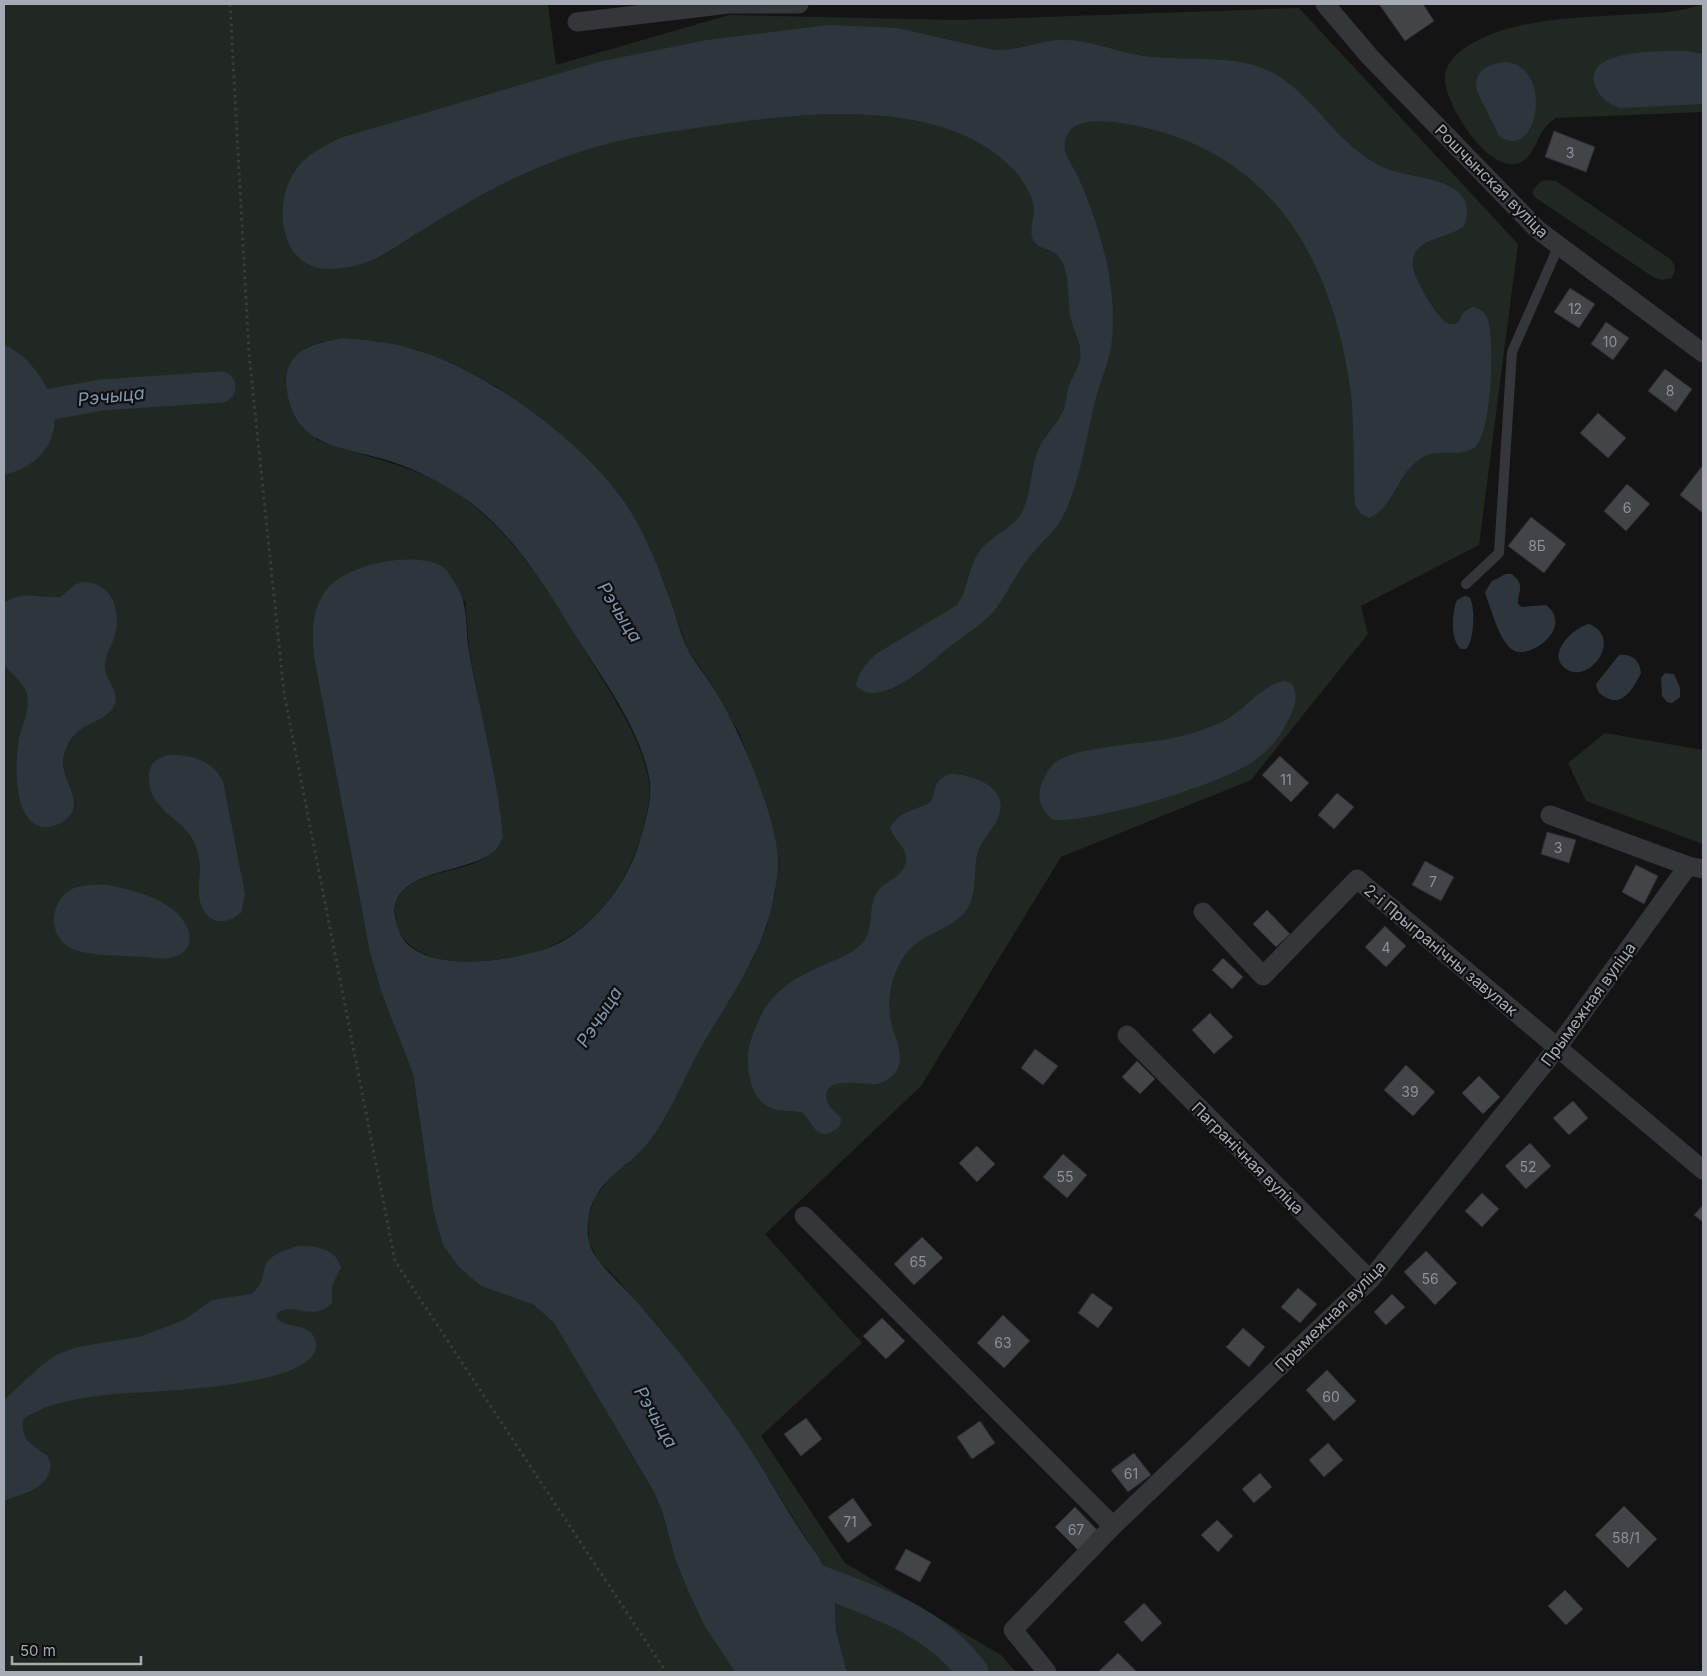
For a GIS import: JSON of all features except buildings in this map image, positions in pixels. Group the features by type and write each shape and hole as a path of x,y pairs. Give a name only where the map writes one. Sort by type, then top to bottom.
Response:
{"street":[{"path":"577,22 729,4 799,4"},
{"name":"Рошчынская вуліца","path":"1325,4 1383,70 1538,230 1703,353"},
{"path":"1550,816 1695,867"},
{"name":"Прымежная вуліца","path":"1047,1672 1013,1630 1113,1526 1370,1280 1557,1048 1695,867"},
{"name":"2-і Прыгранічны завулак","path":"1203,912 1263,976 1357,879 1557,1048"},
{"name":"Пагранічная вуліца","path":"1127,1035 1370,1280"},
{"path":"1557,1048 1703,1170"},
{"path":"804,1216 1113,1526"}],"lane":[{"path":"1466,584 1499,553 1512,352 1559,245"}],"path":[{"path":"230,4 249,354 284,693 395,1261 666,1672"}],"shaded area":[{"path":"4,4 548,4 556,65 729,15 958,20 1299,8 1518,244 1479,545 1361,606 1368,634 1251,780 1061,857 921,1086 765,1234 862,1343 761,1436 845,1563 1001,1655 1016,1672 847,1672 836,1631 835,1597 818,1556 736,1429 664,1333 598,1260 589,1242 588,1218 595,1197 609,1179 649,1141 727,1000 752,961 767,926 775,893 778,858 756,779 740,735 717,693 687,648 664,582 626,505 535,415 495,386 457,366 415,349 377,341 344,338 321,342 305,348 317,440 394,464 431,478 465,499 504,534 536,574 609,690 626,719 645,765 650,787 649,800 644,826 635,854 615,892 602,909 586,924 550,947 524,956 469,961 446,960 434,957 413,948 400,934 395,916 398,898 406,888 417,881 475,863 486,857 503,837 469,648 465,600 314,657 370,953 382,994 413,1074 433,1210 443,1245 481,1286 534,1305 554,1323 654,1492 663,1514 675,1559 688,1591 705,1627 735,1672 4,1672"},
{"path":"1703,4 1703,112 1556,118 1544,129 1534,149 1525,160 1519,163 1507,164 1495,158 1471,135 1461,121 1447,91 1445,75 1453,58 1463,49 1480,39 1499,31 1560,19 1683,10"},
{"path":"1541,181 1556,181 1670,259 1675,268 1671,278 1662,280 1653,277 1536,198 1533,190"},
{"path":"1605,733 1703,750 1703,844 1586,801 1568,763"}],"water":[{"path":"829,25 897,28 994,50 1071,40 1143,56 1229,60 1262,68 1277,75 1291,85 1339,134 1366,157 1382,167 1440,183 1454,189 1463,198 1467,210 1464,226 1424,244 1414,255 1413,266 1427,298 1447,323 1458,323 1463,313 1472,307 1481,310 1487,317 1491,343 1490,384 1485,424 1481,438 1475,447 1463,452 1435,453 1423,457 1406,472 1378,513 1369,518 1361,514 1355,505 1351,395 1340,334 1326,291 1308,252 1286,216 1257,185 1224,160 1184,140 1138,126 1121,123 1100,121 1081,123 1073,127 1068,133 1065,151 1079,179 1097,225 1104,250 1113,306 1113,328 1111,349 1096,397 1071,497 1059,522 1027,561 999,604 988,617 919,672 897,686 874,693 864,691 856,685 861,672 869,661 876,654 957,605 964,593 974,560 978,554 988,542 1008,528 1019,517 1026,503 1039,448 1064,410 1069,386 1080,360 1081,354 1071,319 1067,279 1063,263 1057,255 1035,243 1032,238 1034,208 1029,191 1016,172 999,156 970,138 939,126 907,119 873,115 838,114 768,118 638,137 575,153 506,182 460,207 384,254 355,266 330,269 313,266 300,259 291,247 285,233 283,217 284,200 288,185 295,171 310,155 340,138 598,62 707,40"},
{"path":"1686,51 1703,54 1703,104 1620,108 1605,100 1595,85 1594,73 1601,64 1613,58 1645,52"},
{"path":"1505,62 1520,67 1530,78 1535,94 1536,110 1532,125 1524,136 1513,141 1500,137 1477,91 1476,84 1479,74 1483,70 1492,65"},
{"path":"344,338 379,342 413,349 471,373 501,390 530,410 584,455 607,479 625,503 645,538 662,577 686,646 725,708 755,773 771,820 778,859 776,886 771,912 764,933 755,954 699,1051 657,1130 644,1147 608,1180 593,1201 589,1212 588,1236 592,1250 603,1266 664,1333 726,1415 818,1556 829,1577 835,1597 836,1631 847,1672 735,1672 705,1627 688,1591 675,1559 663,1514 654,1492 554,1323 534,1305 481,1286 460,1268 443,1245 433,1210 413,1074 382,994 370,953 314,657 315,613 322,597 336,580 349,573 382,562 416,560 431,562 443,567 449,573 463,601 469,651 493,767 503,837 495,850 483,859 425,877 402,891 394,909 399,931 410,946 427,956 449,961 475,962 525,955 563,941 589,922 611,898 635,855 646,819 650,796 650,782 638,742 629,722 549,593 511,541 481,511 438,482 399,464 329,444 316,438 304,429 295,417 286,387 287,372 291,363 296,356 310,347 326,341"},
{"path":"4,345 22,356 36,371 46,387 52,403 54,419 53,434 47,447 37,459 22,468 4,475"},
{"path":"1506,574 1512,574 1519,582 1518,604 1522,607 1546,605 1554,614 1555,624 1552,633 1545,641 1527,651 1517,652 1506,643 1496,625 1485,592 1492,581"},
{"path":"84,582 94,584 109,594 116,610 117,619 114,638 105,663 107,677 116,696 116,701 110,712 79,731 68,744 63,766 74,802 73,808 70,815 64,821 51,827 43,827 33,822 26,814 18,789 18,749 28,698 22,684 4,665 4,603 18,596 25,595 60,597 76,584"},
{"path":"1465,596 1469,597 1471,601 1473,623 1469,645 1466,649 1461,649 1455,640 1453,618 1457,600"},
{"path":"1589,624 1599,631 1603,639 1603,649 1599,658 1584,671 1575,672 1566,669 1560,663 1560,649 1576,630"},
{"path":"1619,655 1627,655 1634,658 1639,664 1641,673 1627,694 1617,700 1611,700 1600,693 1596,684"},
{"path":"1665,673 1674,674 1680,688 1680,697 1672,703 1667,702 1662,696 1661,678"},
{"path":"1284,681 1292,684 1294,688 1296,700 1294,708 1282,732 1264,753 1250,764 1225,776 1177,794 1121,810 1095,816 1053,820 1045,812 1040,799 1042,783 1050,768 1063,758 1091,750 1168,739 1204,729 1224,721 1267,688"},
{"path":"168,755 193,757 207,763 223,781 245,894 241,913 234,918 226,921 214,920 204,911 199,895 200,865 195,845 189,833 153,797 149,775 151,767 157,760"},
{"path":"950,774 967,776 985,783 998,795 1000,803 998,817 978,851 972,899 964,913 956,920 921,940 913,947 905,955 895,973 889,1008 900,1054 900,1061 895,1073 884,1082 876,1084 845,1083 830,1087 827,1093 827,1101 829,1106 841,1118 841,1123 835,1130 823,1134 815,1129 803,1113 777,1110 769,1107 757,1096 751,1082 748,1066 749,1049 753,1035 770,1001 787,985 806,973 847,954 864,941 869,929 873,903 878,891 902,871 906,861 905,852 890,828 903,814 930,803 937,783"},
{"path":"88,885 107,885 146,895 175,911 189,932 190,940 188,946 183,952 174,957 163,959 95,954 76,950 62,942 57,935 54,918 58,902 63,895 74,888"},
{"path":"298,1246 324,1249 334,1256 341,1267 332,1286 332,1303 325,1309 310,1312 289,1309 282,1310 276,1314 278,1320 303,1328 311,1333 314,1337 313,1354 297,1367 269,1377 234,1384 91,1397 55,1404 33,1413 23,1419 23,1431 26,1438 44,1453 50,1461 49,1473 44,1482 38,1487 4,1501 4,1400 42,1365 56,1355 77,1347 139,1337 184,1320 212,1300 251,1294 260,1284 269,1260 277,1254"}],"waterway":[{"name":"Рэчыца","path":"4,413 101,395 220,387"},
{"name":"Рэчыца","path":"792,1569 890,1609 913,1621 935,1634 955,1651 973,1672"}]}
